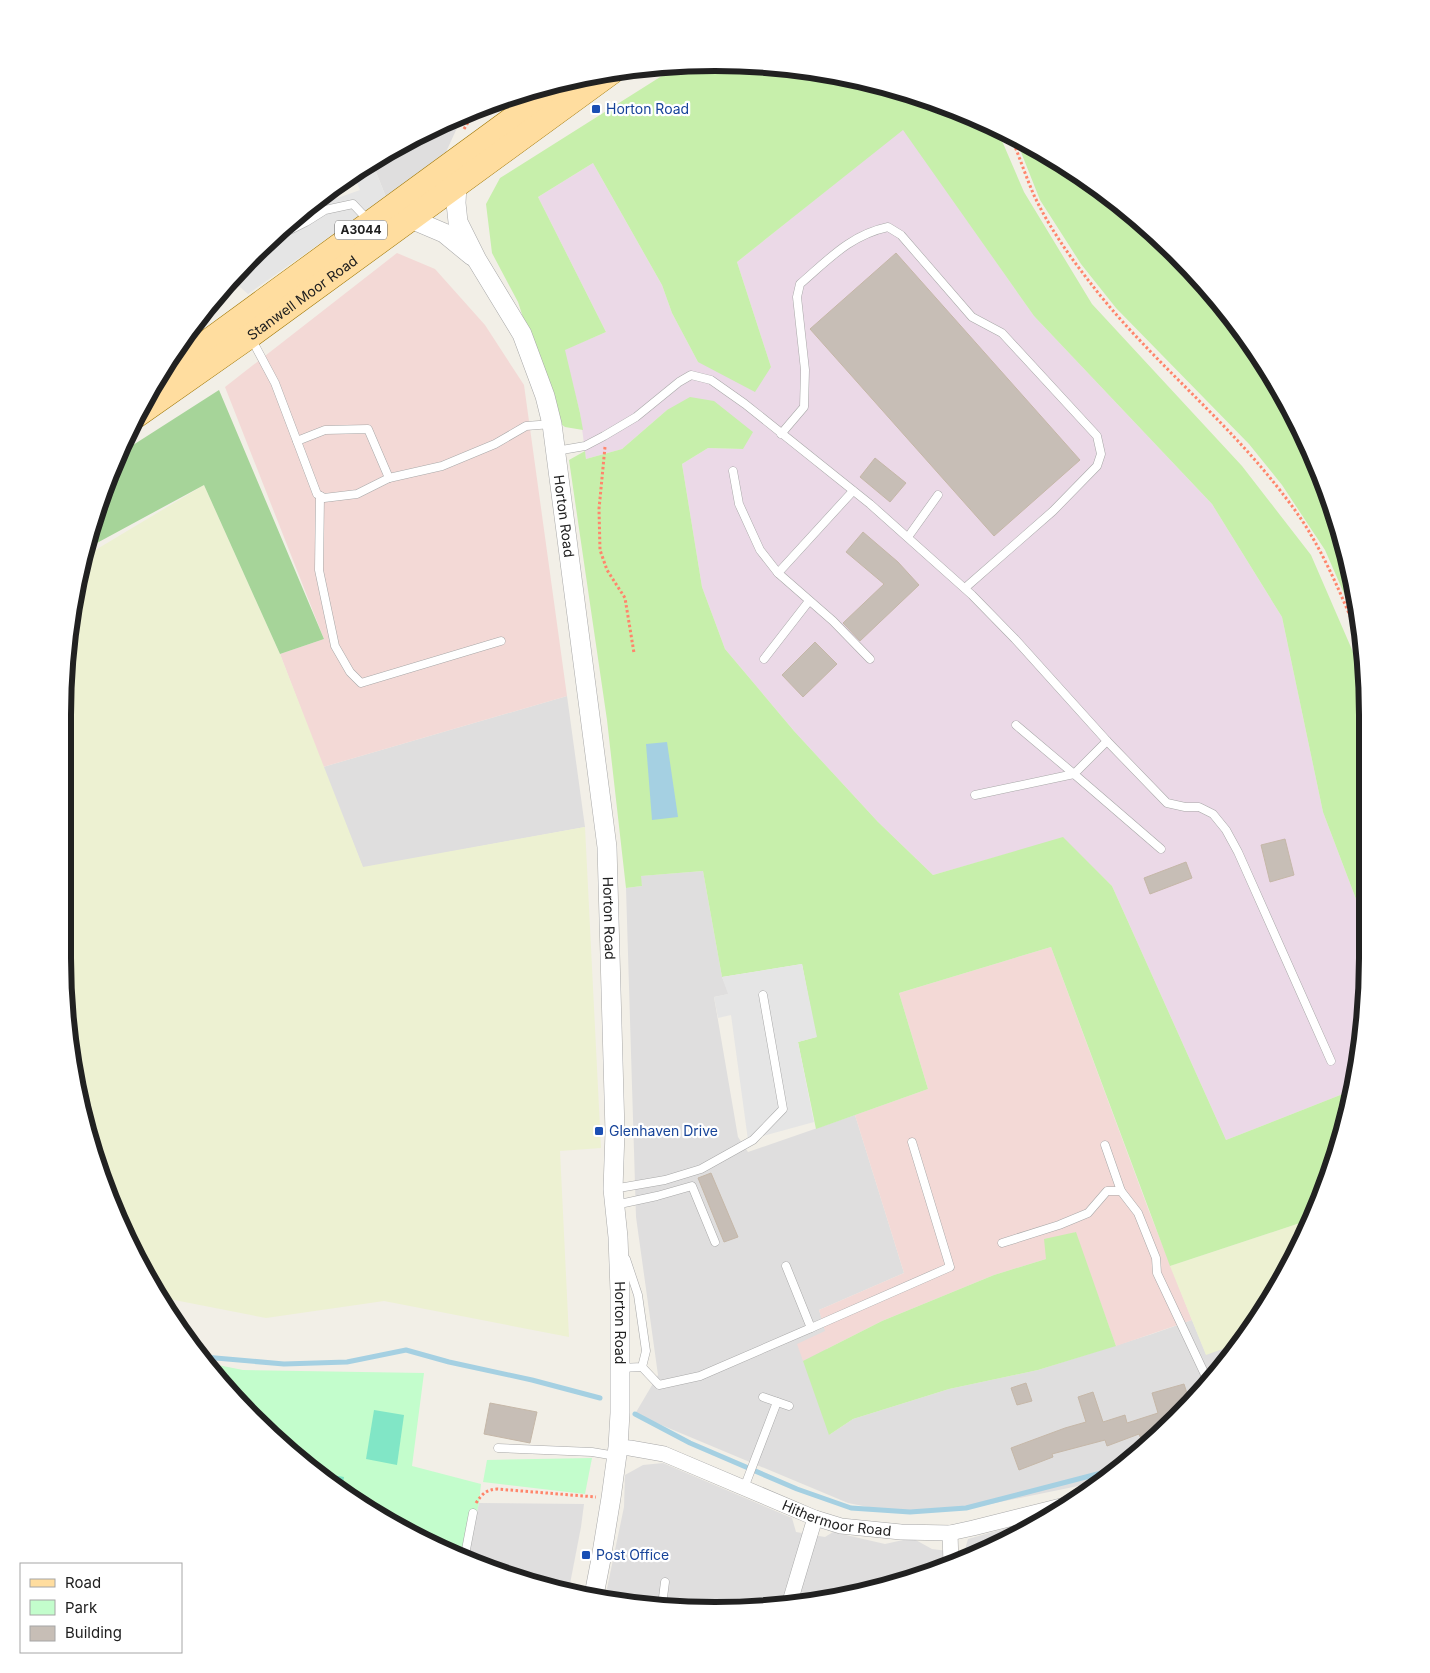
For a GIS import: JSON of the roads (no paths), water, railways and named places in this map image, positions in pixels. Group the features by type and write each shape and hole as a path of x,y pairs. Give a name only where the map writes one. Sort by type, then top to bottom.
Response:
{"main road":[{"name":"Stanwell Moor Road","path":"150,406 250,336 597,83"},
{"name":"Stanwell Moor Road","path":"180,358 371,222 547,93"}],"street":[{"name":"Horton Road","path":"457,185 458,222 477,260 522,334 545,396 552,424 607,847 615,1132 614,1197 618,1237 620,1413 611,1498 595,1590"},
{"name":"Horton Road","path":"411,219 444,233 477,260"},
{"name":"Hithermoor Road","path":"617,1452 630,1448 664,1454 746,1484 815,1518 842,1526 891,1531 950,1533 1047,1509"},
{"path":"791,1597 815,1518"},
{"path":"950,1533 951,1557"}],"lane":[{"path":"295,227 325,210 353,204 371,222"},
{"path":"781,434 804,407 805,370 798,297 800,284 851,241 874,230 888,227 901,235 972,317 1002,333 1097,436 1101,454 1098,466 1059,504 965,588"},
{"path":"250,336 275,383 317,494 324,498 357,494 389,478 442,466 495,444 526,426 552,424"},
{"path":"556,451 585,446 604,436 636,417 679,382 691,375 711,380 745,404 853,491 965,588 1015,639 1107,741 1167,803 1184,807 1198,807 1212,814 1226,830 1242,861 1331,1061"},
{"path":"297,441 325,430 368,429 389,478"},
{"path":"733,471 739,504 760,550 778,573 833,621 870,659"},
{"path":"778,573 853,491"},
{"path":"908,537 938,495"},
{"path":"320,496 319,570 335,646 350,672 361,682 501,641"},
{"path":"764,659 809,601"},
{"path":"1016,725 1161,849"},
{"path":"975,795 1074,774 1107,741"},
{"path":"614,1197 701,1169 752,1140 783,1109 763,995"},
{"path":"642,1367 658,1385 700,1376 950,1267 912,1142"},
{"path":"1104,1145 1121,1191 1138,1212 1156,1258 1157,1273 1205,1375"},
{"path":"614,1197 657,1196 692,1186 714,1242"},
{"path":"1002,1243 1059,1225 1088,1212 1106,1191 1121,1191"},
{"path":"618,1237 638,1295 646,1351 642,1367"},
{"path":"786,1266 810,1328"},
{"path":"620,1368 642,1367"},
{"path":"763,1397 789,1406"},
{"path":"746,1484 777,1402"},
{"path":"498,1448 617,1452"},
{"path":"466,1551 473,1513"},
{"path":"663,1599 666,1582"}],"water":[{"path":"667,742 678,817 652,820 646,744"}],"waterway":[{"path":"210,1358 284,1364 347,1362 406,1350 600,1398"},
{"path":"635,1414 690,1443 797,1489 851,1508 910,1512 966,1508 1101,1473"}],"place":[{"name":"Horton Road","path":"596,109"},
{"name":"Glenhaven Drive","path":"599,1131"},
{"name":"Post Office","path":"586,1555"}]}
